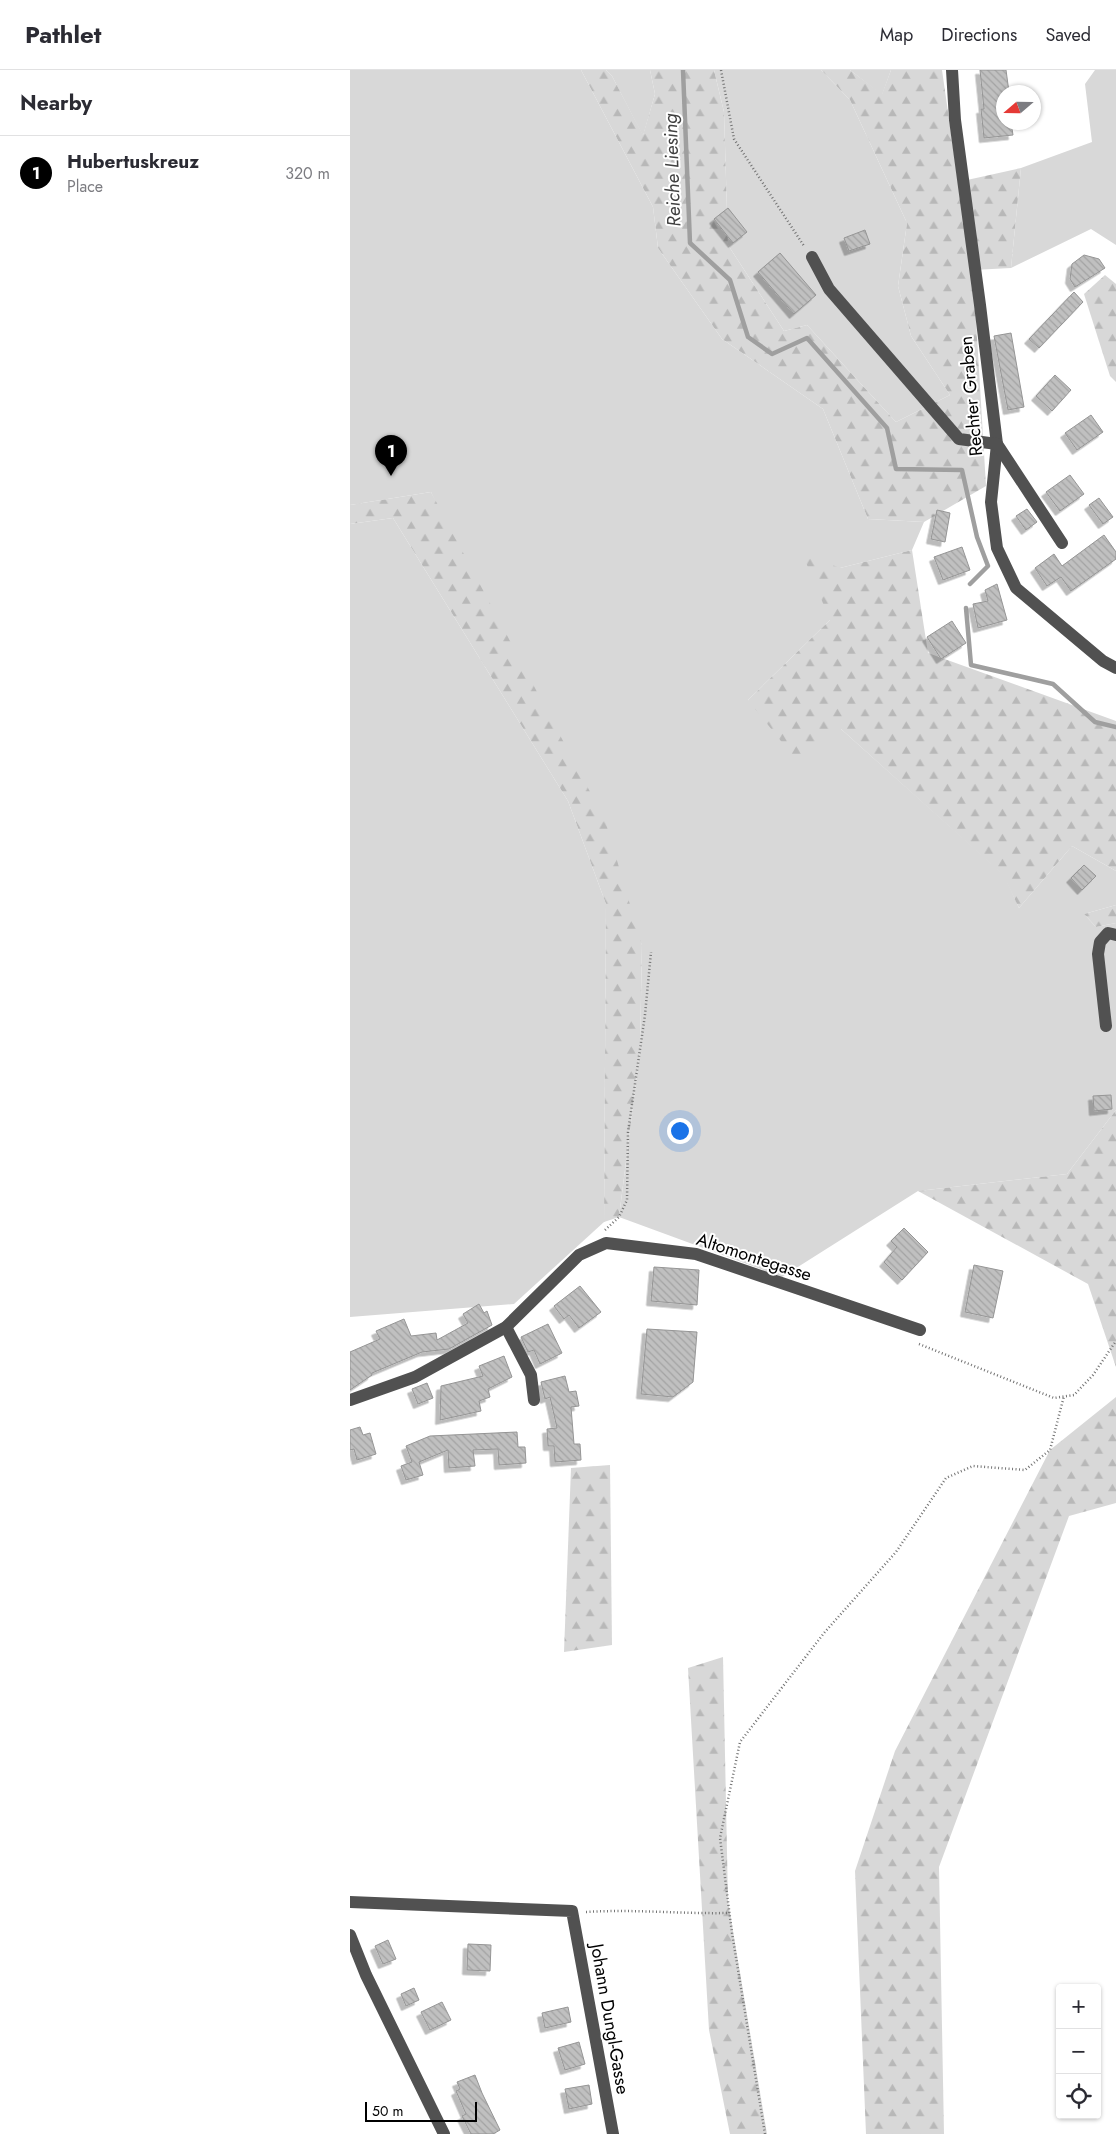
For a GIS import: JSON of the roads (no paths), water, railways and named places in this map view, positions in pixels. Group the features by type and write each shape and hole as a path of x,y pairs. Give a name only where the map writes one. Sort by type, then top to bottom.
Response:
{"street":[{"name":"Rechter Graben","path":"952,70 955,120 980,305 996,444 991,502 997,548 1016,588 1103,661 1116,668"},
{"path":"812,257 829,290 960,439 996,444 1062,543"},
{"path":"1106,1026 1098,954 1100,942 1108,933 1116,935"},
{"name":"Altomontegasse","path":"350,1400 415,1377 506,1327 579,1255 606,1243 696,1254 920,1330"},
{"path":"506,1327 531,1375 534,1400"},
{"name":"Johann Dungl-Gasse","path":"350,1902 573,1912 613,2134"},
{"path":"350,1934 366,1975 444,2134"}],"waterway":[{"name":"Reiche Liesing","path":"683,70 690,243 730,280 748,337 772,354 807,338 887,428 896,469 962,470 977,537 988,566 970,584"},
{"name":"Reiche Liesing","path":"966,608 971,665 1053,684 1095,722 1116,727"}],"place":[{"name":"Hubertuskreuz","path":"391,476"}]}
